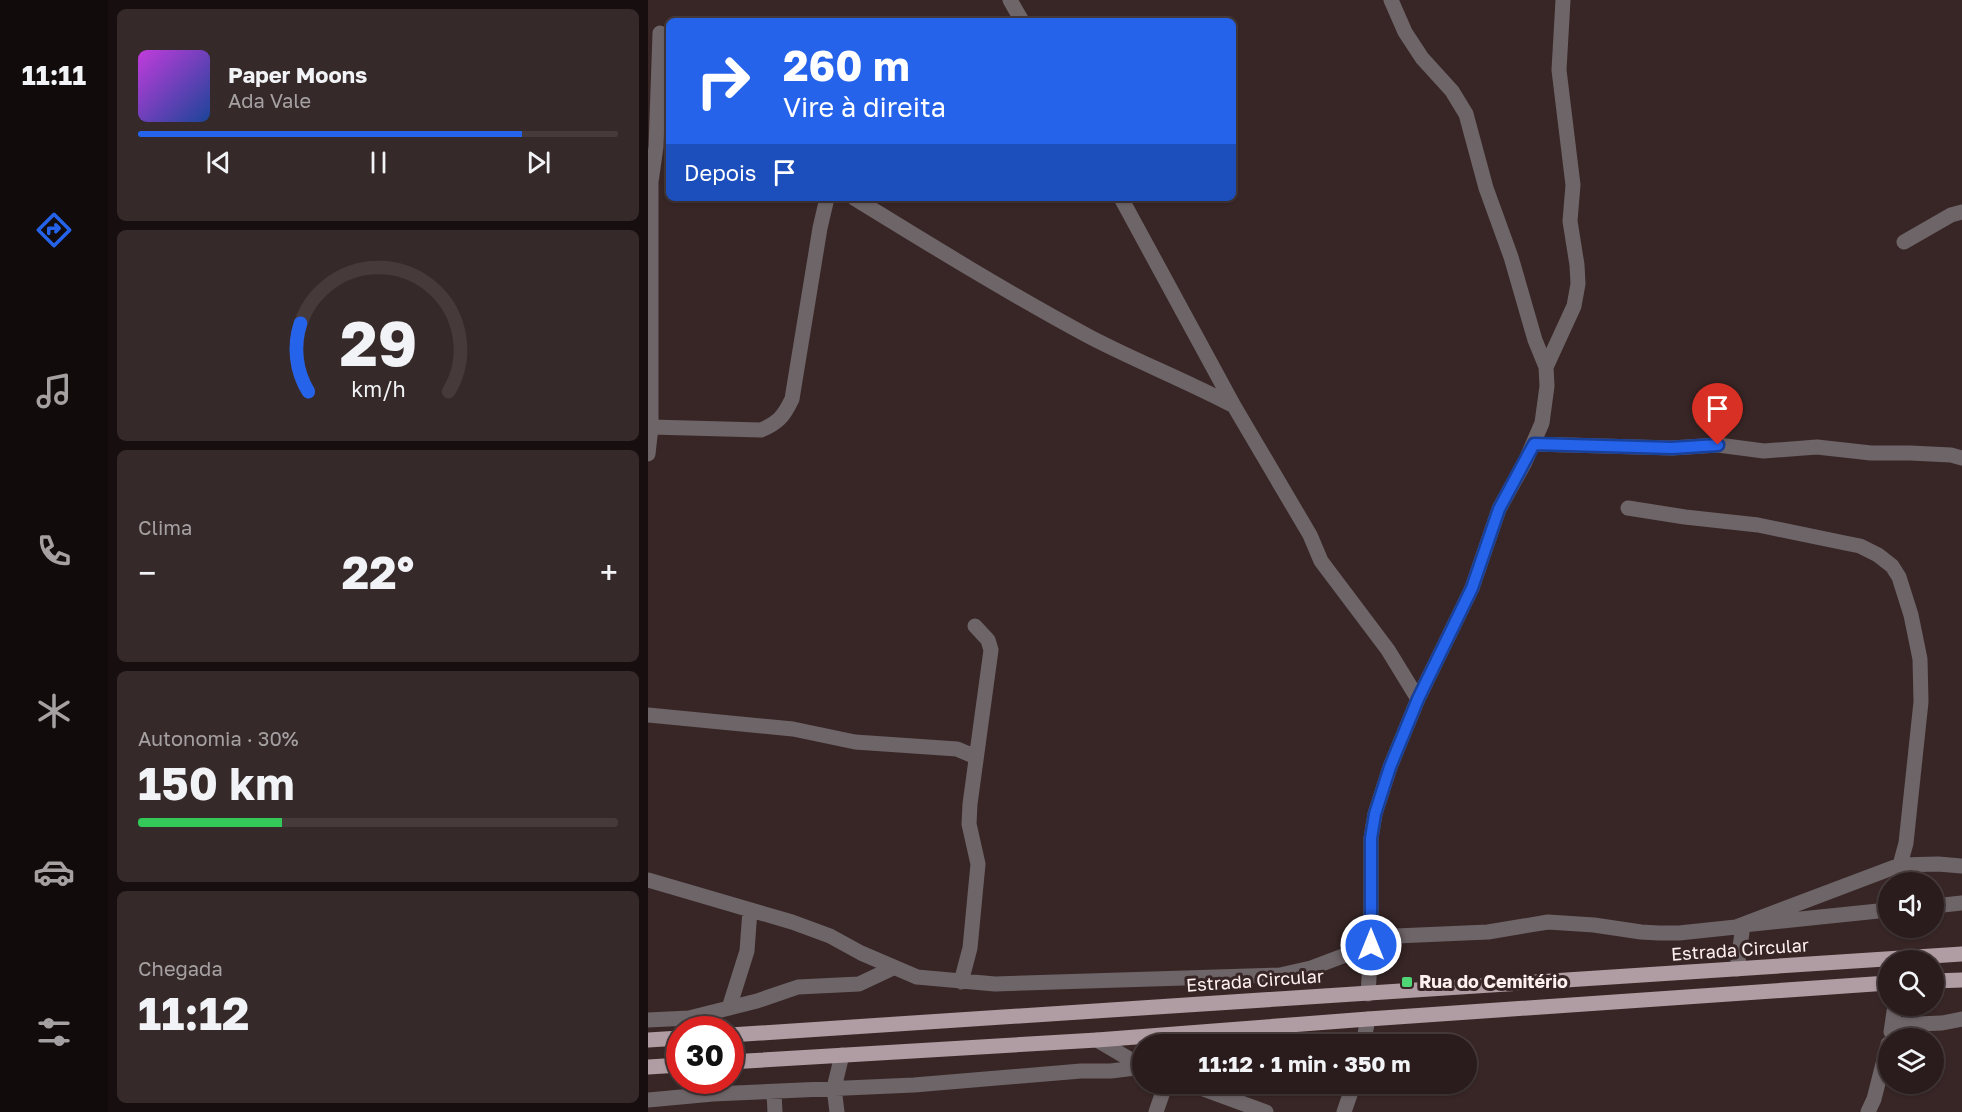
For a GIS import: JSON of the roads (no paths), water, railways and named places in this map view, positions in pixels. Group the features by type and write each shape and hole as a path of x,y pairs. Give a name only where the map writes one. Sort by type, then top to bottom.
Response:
{"main road":[{"name":"Estrada Circular","path":"744,1034 1962,954"},
{"path":"1944,981 1962,980"},
{"path":"744,1061 1097,1040 1368,1018 1878,984"},
{"path":"648,1040 666,1039"},
{"path":"648,1067 666,1066"}],"street":[{"path":"1010,0 1020,18"},
{"path":"1391,0 1405,32 1416,49 1452,90 1466,114 1486,188 1511,257 1535,340 1546,367"},
{"path":"1368,994 1371,945 1371,838 1390,767 1418,699 1472,588 1499,509 1534,444 1542,423 1546,367 1574,306 1578,284 1570,221 1573,185 1559,70 1563,0"},
{"path":"648,454 651,428 649,411 649,182 663,111 659,33"},
{"path":"651,428 761,430 776,424 785,415 792,399 826,201"},
{"path":"859,201 975,272 1091,337 1234,406"},
{"path":"1124,201 1234,406 1310,535 1321,561 1388,650 1418,699"},
{"path":"1904,242 1951,215 1962,212"},
{"path":"1534,444 1672,448 1718,445 1764,451 1817,447 1870,453 1951,455 1962,458"},
{"path":"1628,508 1758,525 1860,546 1878,555 1892,566 1899,577 1911,615 1920,659 1921,702 1905,843 1900,866"},
{"path":"962,982 970,948 978,864 969,824 991,650 988,640 975,626"},
{"path":"648,715 793,729 855,742 957,749 976,757"},
{"path":"1743,925 1841,886 1900,866 1938,864 1962,866"},
{"path":"648,880 830,936 893,968 917,977 994,984 1280,975 1348,956 1396,936 1488,932 1548,922 1679,933 1878,911"},
{"path":"1944,905 1962,903"},
{"path":"729,1008 747,951 750,910"},
{"path":"1737,969 1743,925"},
{"path":"648,1020 689,1018 798,987 859,984 893,968"},
{"path":"1365,1034 1368,1018"},
{"path":"1910,1028 1962,1019"},
{"path":"1097,1040 1132,1061"},
{"path":"837,1112 834,1089 842,1055"},
{"path":"648,1100 713,1094 914,1085 1132,1068"},
{"path":"1868,1112 1878,1086"},
{"path":"774,1093 775,1112"},
{"path":"1156,1112 1162,1094"},
{"path":"1218,1094 1266,1112"},
{"path":"1344,1112 1350,1094"}],"place":[{"name":"Rua do Cemitério","path":"1407,982"}]}
